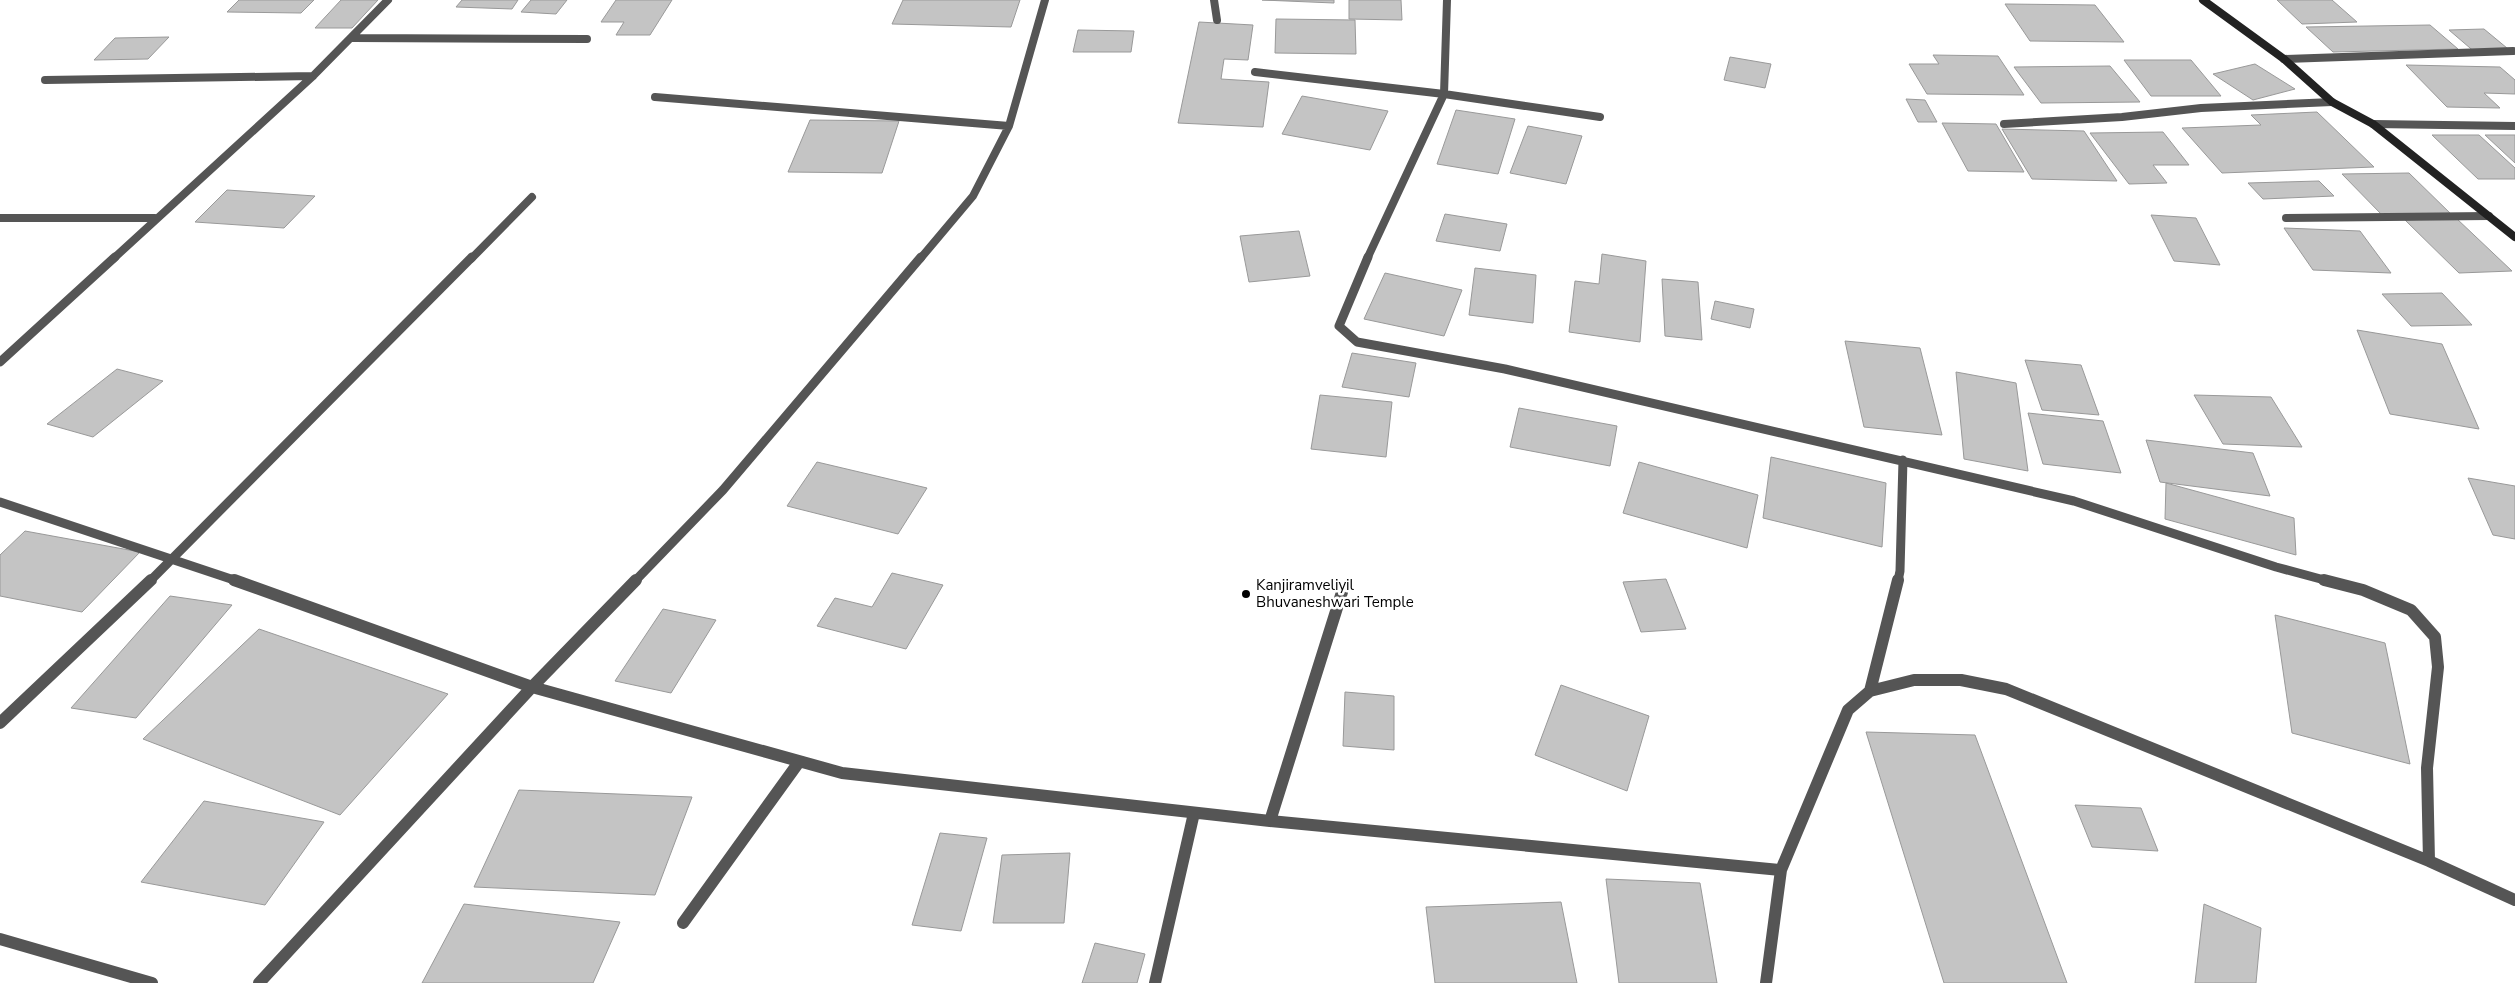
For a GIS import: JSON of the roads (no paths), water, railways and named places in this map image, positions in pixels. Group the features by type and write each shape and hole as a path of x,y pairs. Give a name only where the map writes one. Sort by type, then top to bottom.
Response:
{"street":[{"path":"0,362 155,218 313,76 388,0"},
{"path":"259,983 532,686 723,490 974,196 1009,126 1045,0"},
{"path":"1214,0 1217,20"},
{"path":"1447,0 1444,94 1350,296 1339,326 1357,342 1505,369 1903,460 2074,502 2276,567 2363,590 2411,610 2436,638 2438,668 2427,768 2429,861"},
{"path":"2203,0 2284,59 2332,102 2374,124 2515,237"},
{"path":"352,38 587,39"},
{"path":"2284,59 2513,51"},
{"path":"1255,72 1444,94 1600,117"},
{"path":"45,80 313,76"},
{"path":"655,97 1009,126"},
{"path":"2004,124 2122,117 2201,108 2332,102"},
{"path":"2374,124 2515,126"},
{"path":"0,723 174,558 532,197"},
{"path":"2286,218 2489,216"},
{"path":"0,218 155,218"},
{"path":"1870,691 1900,571 1903,460"},
{"path":"0,502 174,558 532,686 842,773 1270,821 1782,870"},
{"path":"1270,821 1342,592"},
{"path":"1766,983 1782,870 1848,710 1870,691 1914,680 1961,680 2006,689 2429,861 2515,900"},
{"path":"683,924 799,762"},
{"path":"1154,983 1194,813"},
{"path":"0,939 152,983"}],"place":[{"name":"Kanjiramveliyil Bhuvaneshwari Temple","path":"1246,594"}]}
